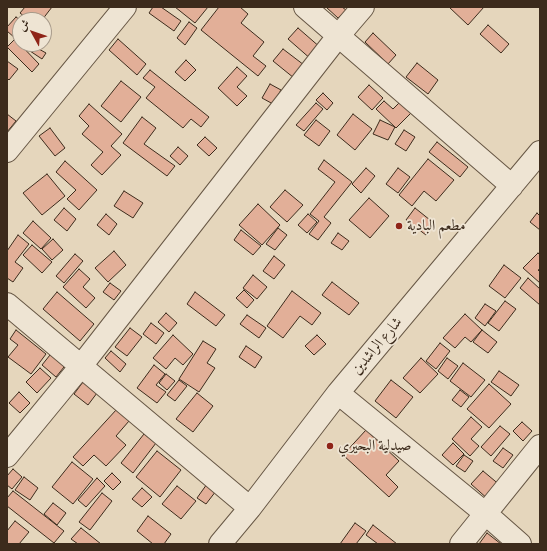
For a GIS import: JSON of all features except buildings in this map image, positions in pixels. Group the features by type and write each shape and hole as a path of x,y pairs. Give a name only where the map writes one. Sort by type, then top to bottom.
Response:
{"street":[{"path":"7,151 125,7"},
{"path":"305,7 512,186"},
{"path":"7,456 81,366 339,35 363,7"},
{"name":"شارع الراشدين","path":"220,544 250,508 338,394 540,152"},
{"path":"7,304 250,508"},
{"path":"338,394 486,514 520,544"},
{"path":"461,544 540,446"}],"place":[{"name":"مطعم البادية","path":"399,226"},
{"name":"صيدلية البحيري","path":"330,446"}]}
